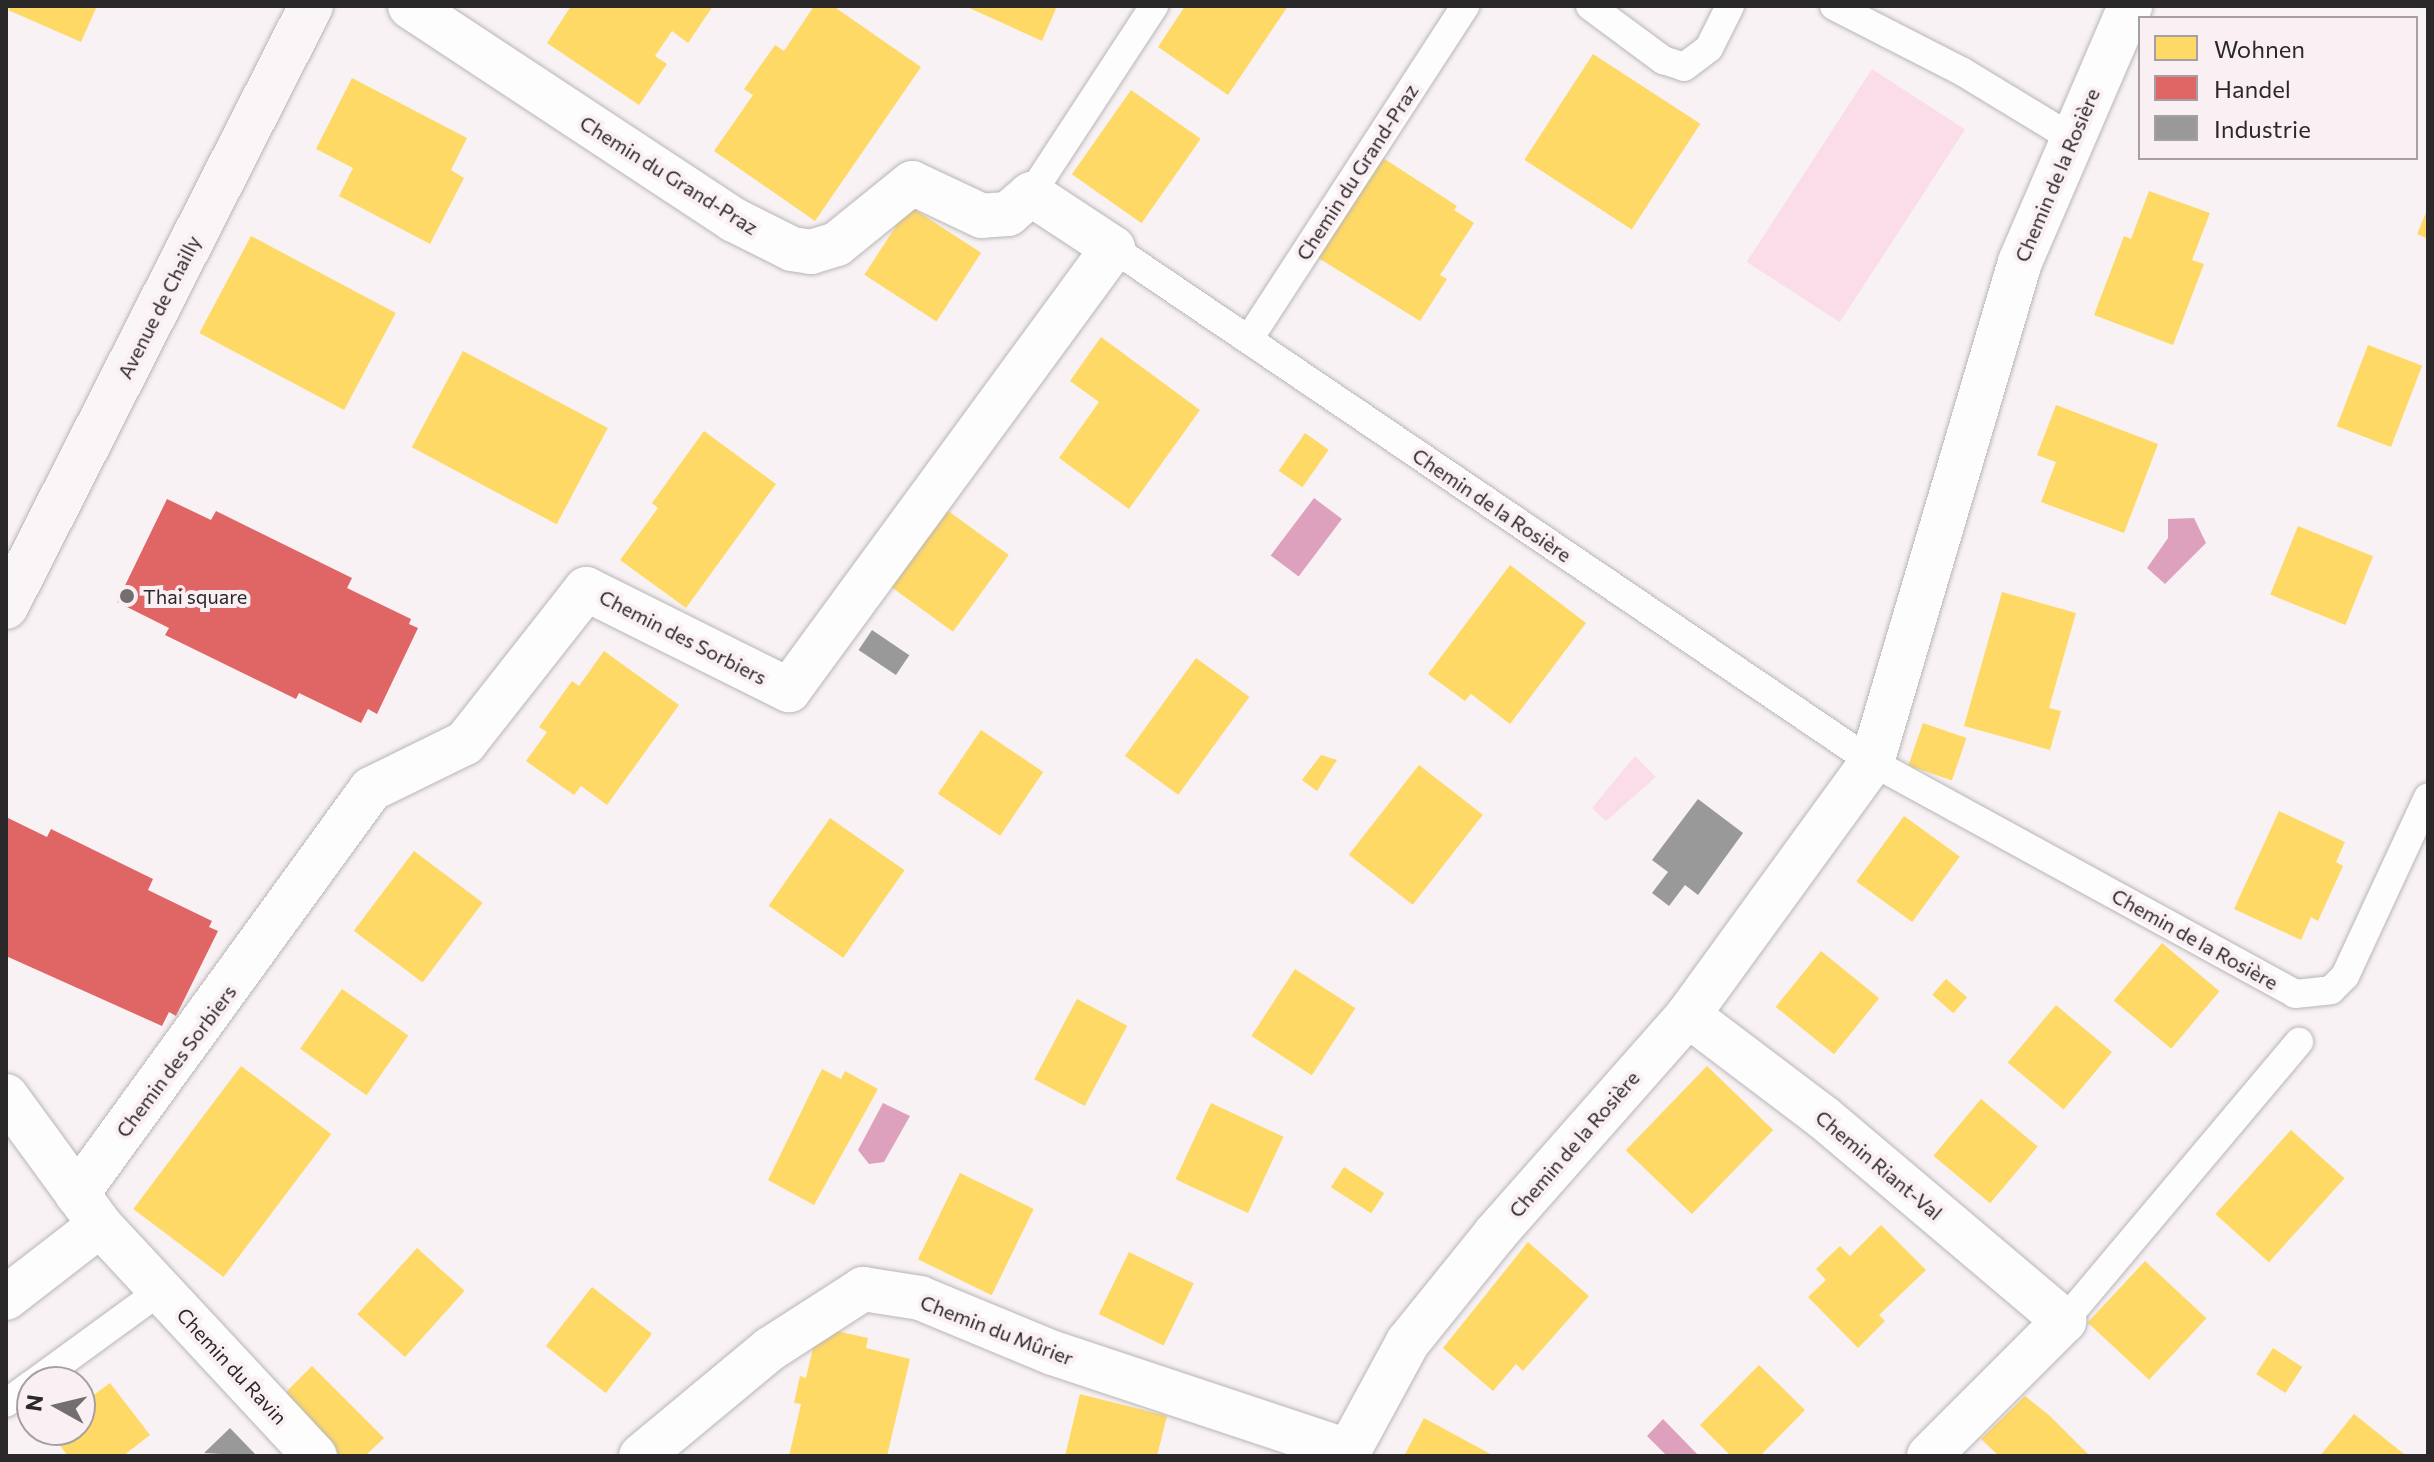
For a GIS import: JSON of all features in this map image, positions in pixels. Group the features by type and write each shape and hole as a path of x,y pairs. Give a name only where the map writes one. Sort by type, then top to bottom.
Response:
{"street":[{"name":"Avenue de Chailly","path":"6,607 311,6"},
{"name":"Chemin du Grand-Praz","path":"410,6 734,220 792,249 811,252 837,244 912,183 982,216 1008,214 1031,194"},
{"name":"Chemin de la Rosière","path":"1346,1454 1408,1342 1495,1234 1688,1015 1872,762 2008,298 2130,6"},
{"path":"1031,194 1113,248"},
{"name":"Chemin des Sorbiers","path":"88,1209 371,789 465,743 586,589 789,690 1113,248"},
{"name":"Chemin Riant-Val","path":"1688,1015 1823,1117 2064,1321"},
{"name":"Chemin du Ravin","path":"6,1096 88,1209 302,1451"},
{"path":"6,1298 88,1209"},
{"name":"Chemin du Mûrier","path":"641,1456 770,1349 863,1289 920,1298 1053,1353 1346,1454"},
{"path":"1929,1456 2064,1321"}],"lane":[{"name":"Chemin du Grand-Praz","path":"1031,194 1154,6"},
{"name":"Chemin du Grand-Praz","path":"1249,339 1465,6"},
{"path":"1590,6 1663,60 1684,67 1709,48 1730,6"},
{"path":"1834,6 1963,72 2073,139"},
{"name":"Chemin de la Rosière","path":"1113,248 1872,762 2295,994 2331,990 2345,976 2428,797"},
{"path":"2064,1321 2299,1042"},
{"name":"Chemin du Ravin","path":"56,1366 161,1290"}],"shaded area":[{"path":"1872,69 1965,129 1840,322 1747,262"},
{"path":"1314,498 1342,519 1299,577 1271,556"},
{"path":"2194,518 2206,543 2165,584 2147,568 2168,538 2168,519"},
{"path":"1635,756 1656,777 1606,821 1592,808"},
{"path":"883,1103 910,1116 884,1162 869,1164 858,1150"},
{"path":"1663,1419 1699,1456 1667,1456 1647,1436"}],"building: Wohnen":[{"path":"10,6 97,6 81,42 8,10"},
{"path":"571,6 713,6 688,43 672,31 655,56 667,64 639,105 547,43"},
{"path":"814,6 833,6 921,67 815,221 714,151 753,95 744,89 775,45 784,51"},
{"path":"965,6 1057,6 1042,41"},
{"path":"1185,6 1288,6 1228,95 1158,47"},
{"path":"1593,54 1700,124 1632,229 1524,160"},
{"path":"352,78 467,138 451,170 464,178 430,244 339,196 353,168 316,149"},
{"path":"1131,90 1201,139 1142,223 1072,174"},
{"path":"1377,154 1457,206 1454,210 1474,223 1440,275 1447,279 1420,321 1312,254"},
{"path":"2149,191 2210,213 2192,260 2204,264 2173,345 2094,315 2124,236 2131,239"},
{"path":"909,206 981,253 936,322 864,275"},
{"path":"2428,208 2428,239 2417,234"},
{"path":"251,236 396,313 344,410 199,333"},
{"path":"1101,337 1200,410 1129,509 1059,458 1099,402 1070,381"},
{"path":"2368,345 2422,366 2391,447 2337,426"},
{"path":"463,351 608,428 557,524 412,447"},
{"path":"2056,405 2158,444 2124,533 2041,502 2056,462 2037,455"},
{"path":"704,431 776,484 686,608 620,560 658,508 652,503"},
{"path":"1305,433 1329,450 1302,487 1279,471"},
{"path":"940,505 1009,555 953,632 884,582"},
{"path":"2298,526 2373,556 2345,625 2270,595"},
{"path":"1510,565 1586,623 1510,724 1471,694 1465,701 1428,674"},
{"path":"2002,592 2076,613 2049,708 2061,711 2050,750 1964,726"},
{"path":"604,651 679,705 607,805 581,786 574,795 526,761 547,732 539,727 572,681 579,686"},
{"path":"1196,658 1249,697 1178,795 1125,756"},
{"path":"1923,723 1966,738 1952,781 1908,766"},
{"path":"981,730 1043,772 1000,836 938,794"},
{"path":"1321,755 1337,760 1317,791 1302,780"},
{"path":"1419,765 1483,815 1413,905 1349,855"},
{"path":"2279,811 2345,842 2336,862 2343,866 2318,921 2311,917 2301,940 2234,909"},
{"path":"1904,816 1960,857 1912,922 1856,882"},
{"path":"830,818 905,870 843,958 769,906"},
{"path":"414,851 483,903 423,983 354,931"},
{"path":"2162,943 2219,991 2171,1049 2114,1000"},
{"path":"1821,951 1879,998 1834,1054 1776,1007"},
{"path":"1295,969 1355,1008 1312,1075 1251,1036"},
{"path":"1946,979 1967,997 1953,1013 1932,995"},
{"path":"342,989 408,1035 366,1095 300,1049"},
{"path":"1077,999 1127,1026 1085,1106 1034,1079"},
{"path":"2056,1005 2112,1052 2064,1109 2008,1062"},
{"path":"241,1066 331,1134 224,1277 133,1209"},
{"path":"1707,1066 1773,1130 1692,1214 1626,1150"},
{"path":"822,1069 841,1079 845,1071 878,1089 814,1205 768,1180"},
{"path":"1981,1099 2038,1147 1990,1203 1933,1156"},
{"path":"1211,1103 1284,1137 1248,1213 1176,1179"},
{"path":"2291,1130 2345,1178 2269,1262 2215,1214"},
{"path":"1344,1167 1384,1193 1371,1213 1331,1187"},
{"path":"960,1173 1034,1209 992,1295 918,1259"},
{"path":"1881,1225 1926,1270 1879,1315 1885,1321 1858,1348 1808,1297 1826,1280 1816,1269 1840,1246 1850,1256"},
{"path":"1528,1242 1589,1296 1523,1371 1516,1364 1493,1391 1443,1348"},
{"path":"417,1248 465,1291 405,1357 357,1314"},
{"path":"1129,1252 1194,1284 1163,1346 1099,1314"},
{"path":"2145,1261 2206,1318 2149,1380 2088,1322"},
{"path":"592,1287 652,1334 606,1393 546,1346"},
{"path":"832,1330 868,1338 866,1348 910,1359 887,1456 789,1456 801,1404 794,1403 800,1376 806,1378 816,1335 830,1338"},
{"path":"2273,1348 2302,1367 2285,1393 2256,1374"},
{"path":"1759,1365 1805,1410 1760,1456 1731,1456 1700,1425"},
{"path":"312,1366 384,1438 365,1456 323,1456 273,1405"},
{"path":"110,1383 150,1435 123,1456 68,1456 60,1446 96,1446 96,1393"},
{"path":"1080,1394 1167,1416 1157,1456 1065,1456"},
{"path":"2025,1396 2090,1456 1999,1456 1981,1439"},
{"path":"2354,1414 2404,1454 2403,1456 2320,1456"},
{"path":"1424,1418 1494,1456 1404,1456"}],"building: Handel":[{"path":"167,499 211,520 216,511 352,578 347,588 411,619 409,624 418,628 377,714 368,709 361,723 299,693 296,699 165,635 169,628 117,602"},
{"path":"6,817 47,837 51,829 153,879 148,890 212,921 209,927 218,931 176,1016 169,1012 162,1026 6,956"}],"building: Industrie":[{"path":"872,630 909,655 896,675 859,650"},
{"path":"1698,799 1743,833 1698,895 1685,885 1669,906 1652,893 1668,872 1652,860"},
{"path":"230,1428 257,1456 204,1453"}],"place":[{"name":"Thai square","path":"127,596"}]}
